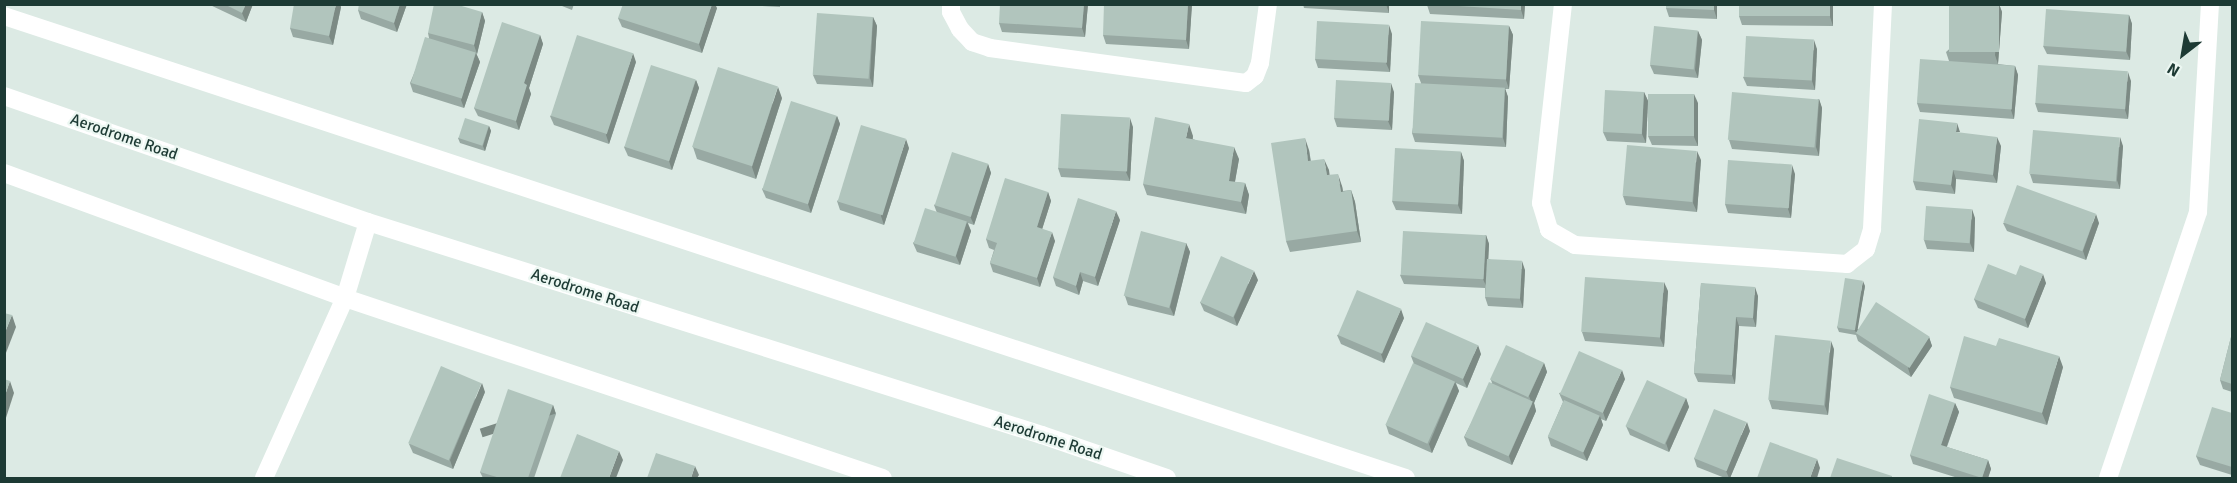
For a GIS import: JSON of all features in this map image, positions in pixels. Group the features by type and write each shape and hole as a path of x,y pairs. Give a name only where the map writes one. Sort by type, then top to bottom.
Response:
{"street":[{"path":"951,4 951,12 960,29 972,42 990,48 1246,82 1256,76 1260,63 1268,4"},
{"path":"1563,4 1541,203 1549,230 1575,245 1847,264 1866,249 1872,229 1883,4"},
{"path":"2108,478 2198,213 2210,4"},
{"path":"4,16 1406,478"},
{"name":"Aerodrome Road","path":"4,96 368,222 1042,435 1167,478"},
{"path":"4,173 345,298 883,478"},
{"path":"264,478 345,298 368,222"}],"building":[{"path":"224,4 246,4 242,13"},
{"path":"294,4 336,4 329,36 290,28"},
{"path":"359,4 400,4 394,23 358,10"},
{"path":"434,4 455,4 482,12 474,45 428,33"},
{"path":"623,4 712,4 699,44 618,18"},
{"path":"1000,4 1084,4 1082,28 999,23"},
{"path":"1104,4 1188,4 1186,40 1103,35"},
{"path":"1427,4 1521,4 1521,10"},
{"path":"1666,4 1714,4 1714,10 1666,8"},
{"path":"1739,4 1830,4 1830,16 1739,16"},
{"path":"1949,4 1999,4 1999,52 1949,52"},
{"path":"2046,9 2129,15 2126,52 2043,46"},
{"path":"817,13 873,17 869,79 813,75"},
{"path":"1317,21 1389,25 1387,63 1315,59"},
{"path":"1421,21 1509,26 1506,80 1418,75"},
{"path":"502,22 540,35 524,83 527,85 516,121 474,108"},
{"path":"1654,26 1698,31 1694,69 1650,65"},
{"path":"577,35 633,53 607,134 551,116"},
{"path":"1746,36 1814,40 1812,81 1744,77"},
{"path":"425,37 476,52 462,98 411,83"},
{"path":"1920,59 2015,66 2012,110 1917,103"},
{"path":"651,65 696,80 669,161 624,147"},
{"path":"2038,65 2128,71 2125,109 2035,103"},
{"path":"718,67 778,86 752,166 692,147"},
{"path":"1336,80 1391,83 1389,121 1334,118"},
{"path":"1415,83 1505,88 1502,138 1412,133"},
{"path":"1605,90 1644,92 1642,134 1603,132"},
{"path":"1732,92 1819,100 1814,147 1728,140"},
{"path":"1648,94 1694,94 1694,136 1648,136"},
{"path":"791,101 837,116 808,204 762,189"},
{"path":"1061,114 1130,118 1127,172 1058,168"},
{"path":"1155,117 1189,124 1186,138 1234,147 1229,181 1245,183 1241,202 1143,184"},
{"path":"465,118 489,126 482,146 459,138"},
{"path":"1919,119 1957,123 1956,132 1997,137 1993,175 1953,170 1951,185 1913,181"},
{"path":"861,125 906,139 883,215 838,202"},
{"path":"2033,130 2120,138 2116,181 2029,174"},
{"path":"1305,138 1308,161 1324,159 1327,175 1338,174 1341,192 1351,190 1357,231 1286,241 1271,143"},
{"path":"1627,145 1697,151 1692,202 1623,196"},
{"path":"1395,148 1461,151 1458,204 1392,201"},
{"path":"952,152 988,164 971,217 935,205"},
{"path":"1728,160 1792,164 1789,208 1725,204"},
{"path":"1005,178 1048,192 1037,227 1052,232 1037,278 990,263 997,243 986,239"},
{"path":"2017,185 2096,214 2082,251 2003,223"},
{"path":"1078,198 1116,211 1095,277 1080,272 1076,286 1053,277"},
{"path":"1926,206 1972,209 1970,243 1924,240"},
{"path":"925,208 967,222 955,257 914,243"},
{"path":"1141,231 1186,243 1169,308 1124,296"},
{"path":"1403,231 1486,235 1484,279 1401,275"},
{"path":"1221,256 1254,271 1233,317 1200,303"},
{"path":"1487,259 1522,261 1520,299 1485,297"},
{"path":"1988,264 2016,275 2020,265 2043,274 2025,319 1974,299"},
{"path":"1585,277 1664,283 1660,337 1581,332"},
{"path":"1845,278 1863,281 1855,330 1837,327"},
{"path":"1701,283 1755,287 1753,318 1736,317 1732,375 1694,373"},
{"path":"1357,290 1401,309 1382,354 1338,335"},
{"path":"1876,302 1930,337 1910,368 1856,333"},
{"path":"4,313 12,315 4,335"},
{"path":"1426,322 1478,345 1463,379 1411,356"},
{"path":"2232,333 2232,384 2220,380"},
{"path":"1775,335 1831,341 1824,405 1768,400"},
{"path":"1964,336 1996,346 1999,338 2059,356 2042,413 1950,387"},
{"path":"1506,345 1544,363 1528,397 1490,379"},
{"path":"1579,351 1622,370 1603,413 1560,394"},
{"path":"1413,363 1455,382 1427,444 1385,425"},
{"path":"441,366 482,383 449,461 408,443"},
{"path":"4,379 10,381 4,398"},
{"path":"1647,380 1686,398 1664,444 1625,426"},
{"path":"1489,382 1533,402 1508,456 1465,437"},
{"path":"508,389 553,405 528,478 500,478 480,472"},
{"path":"1929,394 1955,403 1941,445 1988,460 1982,478 1910,455"},
{"path":"1564,400 1600,416 1583,452 1548,437"},
{"path":"2212,407 2232,413 2232,467 2196,456"},
{"path":"1714,409 1746,422 1727,471 1694,458"},
{"path":"577,434 619,451 609,478 560,478"},
{"path":"1770,442 1817,459 1810,478 1757,478"},
{"path":"656,453 695,466 691,478 647,478"},
{"path":"1837,458 1892,476 1892,478 1830,478"}]}
